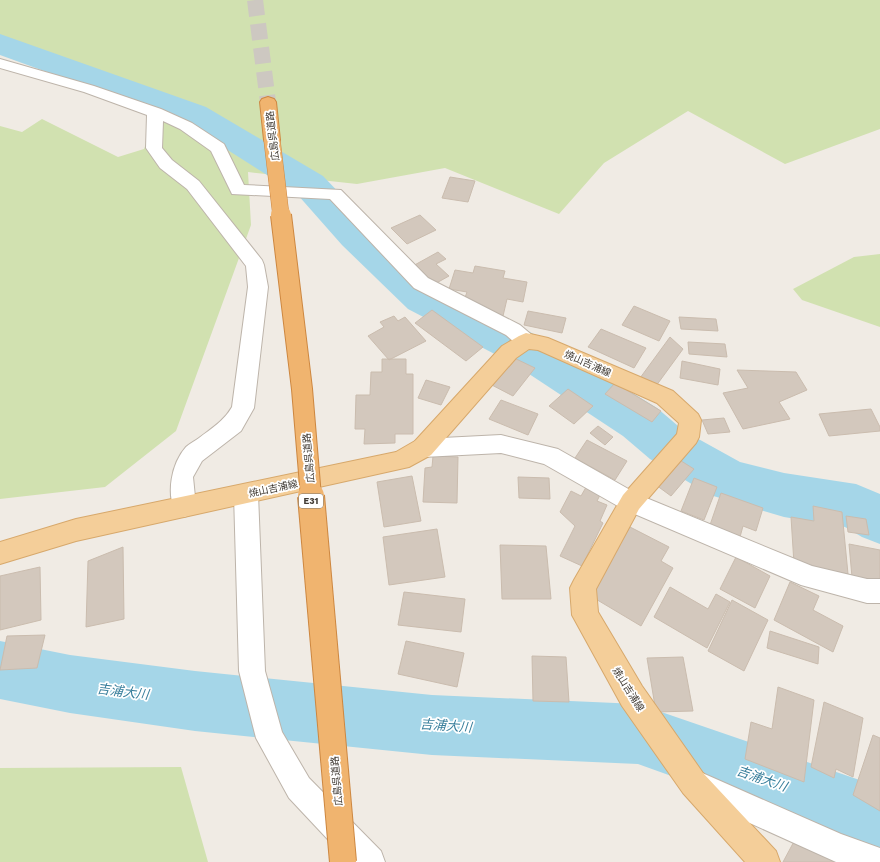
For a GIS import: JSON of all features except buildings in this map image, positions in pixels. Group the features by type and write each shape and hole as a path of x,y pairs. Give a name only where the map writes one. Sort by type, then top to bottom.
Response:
{"highway":[{"name":"広島呉道路","path":"268,102 302,389 343,862"}],"main road":[{"name":"焼山吉浦線","path":"0,552 76,530 401,460 423,448 519,345 541,343 665,397 690,420 688,437 631,502 583,588 585,615 632,696 688,776 765,862"}],"street":[{"path":"0,63 89,89 155,112 186,126 218,148 238,190 335,194 421,283 513,330 519,345"},
{"path":"155,112 154,148 166,164 193,185 255,264 258,287 243,408 233,425 194,454 182,477 184,507"},
{"path":"423,448 501,444 550,456 631,502 810,577 867,591 880,591"},
{"path":"246,494 252,671 270,738 299,788 370,862"},
{"path":"688,776 838,848 878,862"}],"green space":[{"path":"0,0 880,0 880,129 785,164 688,111 604,163 559,214 445,168 357,184 248,172 251,225 176,431 105,487 0,499 0,126 22,132 42,119 118,157 144,149 164,95 0,51"},
{"path":"880,254 880,327 802,300 793,289 854,257"},
{"path":"181,767 208,862 0,862 0,768"}],"waterway":[{"path":"0,44 194,114 310,185 356,235 423,298 530,352 640,422 667,445 728,480 784,495 856,506 880,521"},
{"name":"吉浦大川","path":"0,670 70,684 195,701 432,725 638,734 880,819"}],"tunnel":[{"path":"255,0 268,102"}]}
